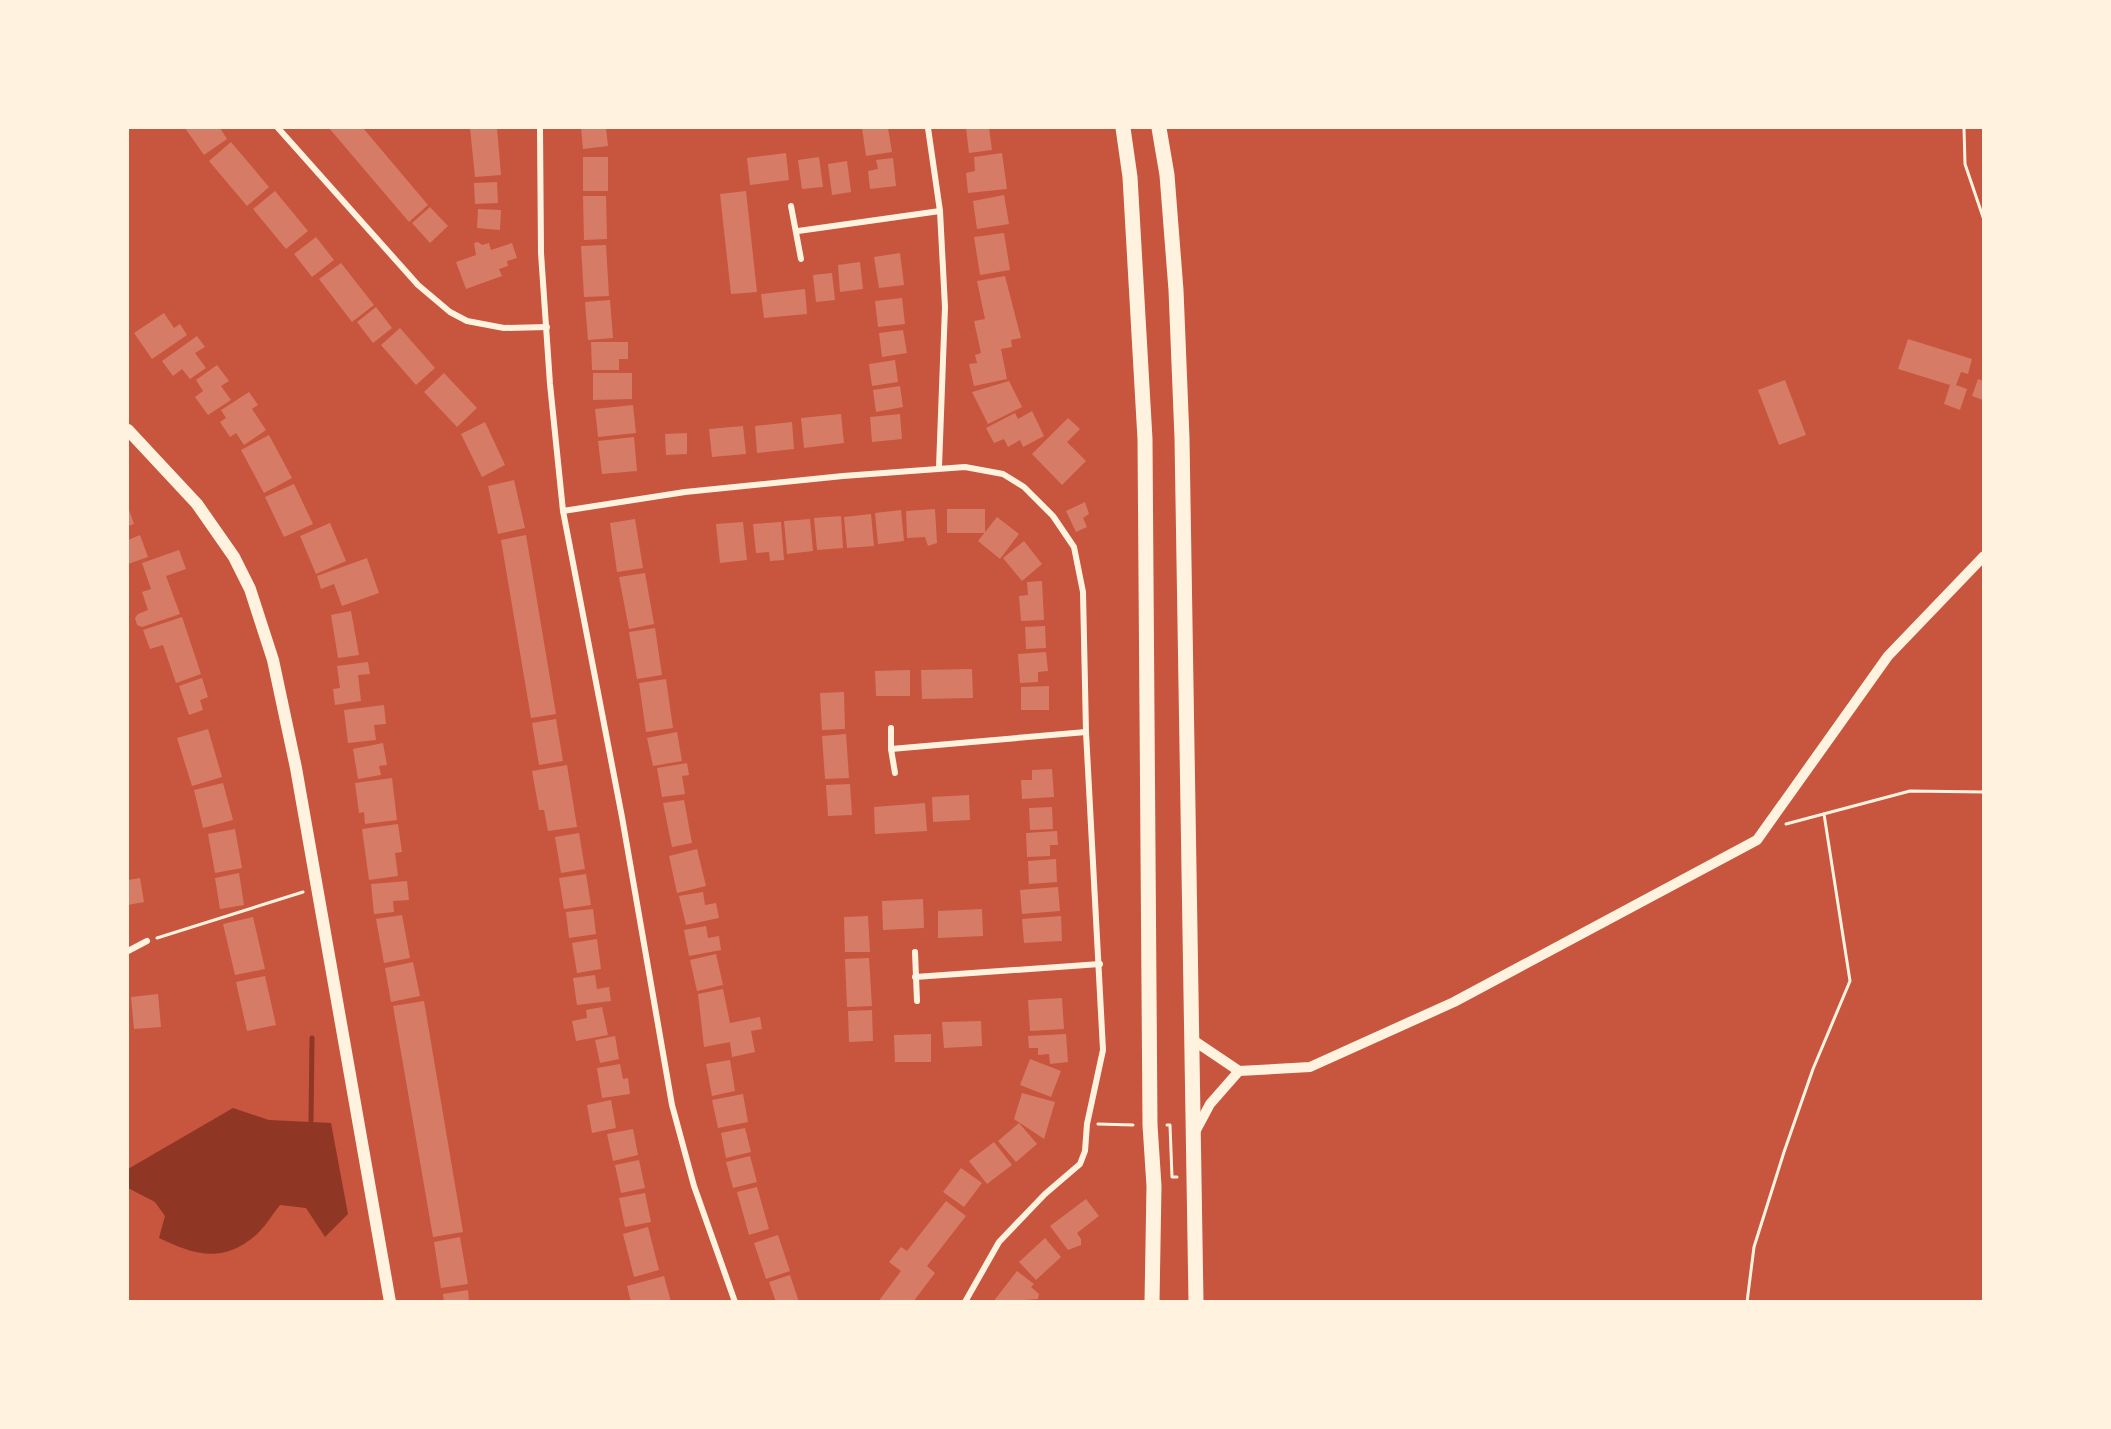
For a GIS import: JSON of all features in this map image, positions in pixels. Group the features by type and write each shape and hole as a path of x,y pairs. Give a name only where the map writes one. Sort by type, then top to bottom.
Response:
{"highway":[{"path":"1123,128 1130,177 1145,440 1150,1125 1154,1186 1152,1302"},
{"path":"1159,128 1167,175 1176,290 1182,438 1196,1302"}],"main road":[{"path":"128,430 197,504 234,557 250,589 273,660 296,768 390,1302"}],"street":[{"path":"279,128 418,285 450,312 467,321 504,328 547,327"},
{"path":"540,128 541,253 550,384 563,511 622,817 672,1106 694,1186 735,1302"},
{"path":"928,128 940,211 945,307 939,467"},
{"path":"791,206 798,231 801,259"},
{"path":"798,231 940,211"},
{"path":"563,511 685,492 939,467 983,469 1010,478 1039,499 1074,548 1083,592 1086,732 1103,1050 1087,1124 1085,1151 1080,1164 1045,1194 999,1242 965,1302"},
{"path":"1190,1038 1239,1071 1310,1067 1454,1002 1757,840 1888,656 1983,556"},
{"path":"891,728 895,773"},
{"path":"891,748 1086,732"},
{"path":"128,951 147,941"},
{"path":"915,952 917,1001"},
{"path":"915,977 1100,964"},
{"path":"1192,1138 1210,1104 1239,1071"}],"path":[{"path":"1964,128 1965,164 1983,220"},
{"path":"1765,829 1910,791 1983,792"},
{"path":"1747,1302 1754,1247 1784,1152 1813,1070 1850,981 1824,814"},
{"path":"147,941 316,888"}],"shaded area":[{"path":"233,1108 269,1120 331,1123 348,1214 325,1237 306,1208 280,1205 256,1235 232,1250 208,1254 185,1249 159,1238 165,1216 155,1202 128,1188 128,1169"}],"building":[{"path":"185,128 220,128 227,139 204,155"},
{"path":"329,128 363,128 428,205 409,222"},
{"path":"470,128 497,128 501,175 475,177"},
{"path":"581,128 606,128 608,146 583,149"},
{"path":"862,128 888,128 892,152 866,156"},
{"path":"966,128 989,128 992,150 969,153"},
{"path":"231,142 269,187 247,206 209,161"},
{"path":"786,153 789,180 750,185 747,158"},
{"path":"1002,153 1007,189 968,193 966,173 975,171 974,157"},
{"path":"583,157 608,157 608,191 583,191"},
{"path":"819,157 823,187 802,189 798,160"},
{"path":"893,158 896,186 870,189 868,171 878,169 876,160"},
{"path":"847,161 851,192 832,195 828,164"},
{"path":"497,182 498,203 475,204 474,183"},
{"path":"275,191 308,231 286,249 253,209"},
{"path":"746,191 757,292 731,294 720,194"},
{"path":"1004,195 1009,224 977,229 973,201"},
{"path":"583,196 606,196 607,239 584,240"},
{"path":"430,207 448,226 430,243 412,223"},
{"path":"478,209 501,210 500,230 477,228"},
{"path":"1004,233 1010,270 980,275 974,237"},
{"path":"316,237 334,260 312,277 294,254"},
{"path":"478,242 482,245 489,243 491,250 512,243 517,258 507,261 508,266 499,269 502,276 466,289 456,262 476,255 474,243"},
{"path":"606,245 609,296 584,297 581,246"},
{"path":"900,253 904,285 879,288 874,257"},
{"path":"860,262 863,289 840,292 838,265"},
{"path":"341,263 374,305 352,322 319,279"},
{"path":"832,273 835,300 816,302 813,275"},
{"path":"1005,276 1021,338 1011,340 1012,347 1001,349 1007,379 974,386 969,364 977,363 975,355 981,353 974,321 985,319 977,281"},
{"path":"805,289 807,314 764,318 761,294"},
{"path":"902,298 905,324 878,327 875,301"},
{"path":"610,300 613,338 588,340 585,302"},
{"path":"376,307 392,328 373,343 357,322"},
{"path":"164,313 174,328 180,324 187,335 152,359 134,333"},
{"path":"400,328 435,368 416,385 381,345"},
{"path":"903,330 907,353 882,357 879,333"},
{"path":"197,336 205,347 195,353 206,368 190,379 182,369 173,376 162,361"},
{"path":"1908,339 1972,359 1968,374 1961,372 1956,385 1967,389 1960,410 1944,404 1950,385 1898,369"},
{"path":"591,342 628,342 628,359 619,359 619,370 592,370"},
{"path":"895,360 898,382 872,386 869,364"},
{"path":"217,365 229,381 221,386 231,400 208,415 195,397 203,391 196,380"},
{"path":"444,373 477,408 457,427 424,392"},
{"path":"593,373 632,373 632,399 593,400"},
{"path":"1978,379 1983,381 1983,400 1972,396"},
{"path":"1785,380 1806,435 1779,445 1758,390"},
{"path":"1009,381 1022,407 988,424 972,392"},
{"path":"900,386 903,407 876,412 873,390"},
{"path":"249,392 258,405 252,409 266,430 244,445 236,433 230,437 220,422 226,418 221,410"},
{"path":"633,405 636,433 598,437 595,409"},
{"path":"1032,411 1044,436 1023,447 1020,440 1008,447 1004,439 994,443 986,428 1015,413 1018,419"},
{"path":"841,414 844,443 804,448 801,418"},
{"path":"900,414 902,439 872,442 870,417"},
{"path":"1068,418 1080,429 1067,442 1086,461 1062,485 1032,454"},
{"path":"485,422 505,465 482,477 461,434"},
{"path":"792,422 794,449 757,453 755,426"},
{"path":"743,426 746,454 712,457 709,429"},
{"path":"687,433 687,454 666,455 665,434"},
{"path":"269,435 292,478 264,493 241,450"},
{"path":"634,437 637,471 602,474 598,441"},
{"path":"514,480 525,528 498,534 488,486"},
{"path":"294,484 313,524 284,537 265,497"},
{"path":"1085,502 1089,514 1083,518 1087,527 1076,532 1066,511"},
{"path":"128,507 134,524 128,526"},
{"path":"935,509 937,543 928,546 925,537 907,538 906,511"},
{"path":"947,509 985,509 985,533 947,533"},
{"path":"901,510 904,541 878,544 875,513"},
{"path":"871,514 874,546 847,548 844,517"},
{"path":"841,516 843,548 817,550 814,518"},
{"path":"997,517 1019,534 1000,559 978,541"},
{"path":"635,519 643,568 617,572 610,523"},
{"path":"810,519 813,551 787,554 784,521"},
{"path":"743,522 747,560 720,563 716,524"},
{"path":"781,522 784,560 770,561 769,552 756,553 753,524"},
{"path":"330,523 346,561 316,574 300,536"},
{"path":"140,535 148,557 128,564 128,540"},
{"path":"526,535 556,714 531,718 501,540"},
{"path":"1024,541 1042,564 1022,581 1003,558"},
{"path":"179,550 186,569 166,576 180,614 142,627 137,625 135,618 138,614 148,610 142,592 151,589 142,563"},
{"path":"367,558 379,593 342,606 334,584 321,589 317,576"},
{"path":"645,573 654,624 629,629 619,577"},
{"path":"1042,581 1044,620 1021,621 1019,596 1028,595 1027,582"},
{"path":"351,611 359,655 338,658 331,615"},
{"path":"182,617 201,674 176,683 163,645 150,649 143,630"},
{"path":"1045,626 1046,648 1026,649 1025,627"},
{"path":"655,628 662,675 637,679 629,632"},
{"path":"1046,652 1048,671 1038,672 1038,682 1020,683 1018,654"},
{"path":"368,662 370,674 358,675 361,701 335,705 333,689 340,688 337,666"},
{"path":"972,669 973,698 922,699 921,670"},
{"path":"910,670 910,696 876,696 875,671"},
{"path":"202,678 208,697 200,700 203,710 189,715 179,686"},
{"path":"666,679 673,728 646,732 639,683"},
{"path":"1049,686 1049,710 1021,710 1021,687"},
{"path":"844,692 845,729 822,730 820,693"},
{"path":"384,705 386,724 374,725 376,740 348,743 344,710"},
{"path":"556,719 563,761 539,765 532,723"},
{"path":"208,729 222,777 192,786 177,738"},
{"path":"677,732 682,761 653,766 647,738"},
{"path":"846,734 849,778 825,779 822,736"},
{"path":"383,743 387,765 379,766 381,775 358,779 353,749"},
{"path":"687,763 689,775 682,776 685,794 662,797 657,768"},
{"path":"567,765 577,827 548,831 544,810 539,810 532,771"},
{"path":"1052,769 1054,797 1022,799 1021,780 1032,780 1032,770"},
{"path":"392,778 397,820 365,824 364,812 359,813 355,783"},
{"path":"223,783 233,820 203,828 194,790"},
{"path":"850,784 852,815 828,816 826,785"},
{"path":"969,795 970,820 933,822 932,797"},
{"path":"684,800 692,843 672,847 663,803"},
{"path":"925,803 927,831 875,834 874,807"},
{"path":"1052,807 1053,829 1030,830 1029,808"},
{"path":"398,824 402,852 395,853 398,876 369,880 362,829"},
{"path":"235,829 242,868 215,873 208,834"},
{"path":"1057,831 1058,845 1050,845 1050,856 1027,857 1026,833"},
{"path":"579,833 585,869 561,873 555,837"},
{"path":"697,849 706,886 677,893 669,856"},
{"path":"1056,859 1057,882 1029,884 1028,861"},
{"path":"239,873 244,905 220,909 215,878"},
{"path":"586,874 591,905 564,909 559,878"},
{"path":"140,878 144,902 128,905 128,880"},
{"path":"407,881 409,900 393,901 394,912 374,914 371,884"},
{"path":"1058,887 1060,911 1022,914 1020,890"},
{"path":"703,892 705,905 716,903 719,918 686,925 679,896"},
{"path":"923,899 924,928 883,930 882,901"},
{"path":"593,909 596,934 569,938 566,912"},
{"path":"982,909 983,936 938,938 938,911"},
{"path":"402,915 410,958 384,963 376,919"},
{"path":"868,916 870,952 845,952 844,917"},
{"path":"1061,916 1062,941 1024,943 1022,919"},
{"path":"253,917 265,969 235,975 223,924"},
{"path":"706,926 708,938 719,936 721,950 689,956 684,930"},
{"path":"597,939 601,969 577,973 572,943"},
{"path":"716,954 723,985 697,991 690,960"},
{"path":"869,958 872,1006 847,1007 845,959"},
{"path":"413,962 420,996 391,1002 385,968"},
{"path":"595,975 597,989 609,987 611,1001 577,1005 573,978"},
{"path":"265,976 276,1025 247,1031 236,982"},
{"path":"723,989 730,1023 760,1017 762,1029 751,1031 755,1052 732,1057 730,1042 704,1047 698,994"},
{"path":"158,994 161,1027 134,1029 131,997"},
{"path":"1062,998 1064,1029 1030,1031 1028,1000"},
{"path":"424,1001 463,1232 433,1237 393,1006"},
{"path":"602,1007 608,1035 576,1041 572,1021 587,1018 586,1010"},
{"path":"872,1010 873,1041 849,1042 848,1011"},
{"path":"981,1021 982,1046 944,1048 942,1022"},
{"path":"931,1034 931,1062 895,1062 894,1035"},
{"path":"1066,1034 1068,1062 1050,1064 1049,1054 1038,1055 1038,1048 1029,1048 1028,1036"},
{"path":"615,1036 619,1059 600,1063 595,1040"},
{"path":"1030,1059 1061,1071 1051,1097 1020,1085"},
{"path":"730,1060 735,1091 712,1096 706,1064"},
{"path":"620,1064 623,1079 628,1078 630,1094 602,1098 597,1068"},
{"path":"1022,1093 1055,1102 1044,1139 1014,1119"},
{"path":"743,1094 748,1122 718,1128 712,1100"},
{"path":"611,1100 616,1128 592,1133 587,1105"},
{"path":"1019,1123 1037,1144 1016,1162 998,1141"},
{"path":"745,1128 751,1152 726,1158 721,1133"},
{"path":"633,1129 638,1155 613,1161 607,1134"},
{"path":"994,1142 1012,1165 987,1184 969,1161"},
{"path":"750,1156 757,1182 733,1188 726,1162"},
{"path":"639,1160 645,1188 621,1193 615,1165"},
{"path":"961,1168 982,1183 964,1207 943,1192"},
{"path":"757,1187 769,1229 749,1235 737,1192"},
{"path":"645,1193 651,1222 625,1227 619,1198"},
{"path":"1086,1199 1099,1216 1077,1233 1081,1239 1081,1245 1068,1250 1050,1226"},
{"path":"946,1201 966,1216 927,1266 935,1273 913,1302 878,1302 901,1271 889,1262 901,1247 907,1251"},
{"path":"648,1227 659,1270 634,1277 623,1234"},
{"path":"778,1235 790,1271 766,1279 754,1243"},
{"path":"460,1237 468,1284 441,1288 434,1242"},
{"path":"1045,1238 1061,1257 1036,1280 1019,1262"},
{"path":"1017,1271 1034,1284 1031,1287 1039,1294 1038,1299 993,1302"},
{"path":"790,1275 799,1302 776,1302 769,1282"},
{"path":"664,1276 671,1302 631,1302 627,1286"},
{"path":"468,1290 469,1302 444,1302 443,1294"}],"waterway":[{"path":"311,1121 312,1038"}]}
